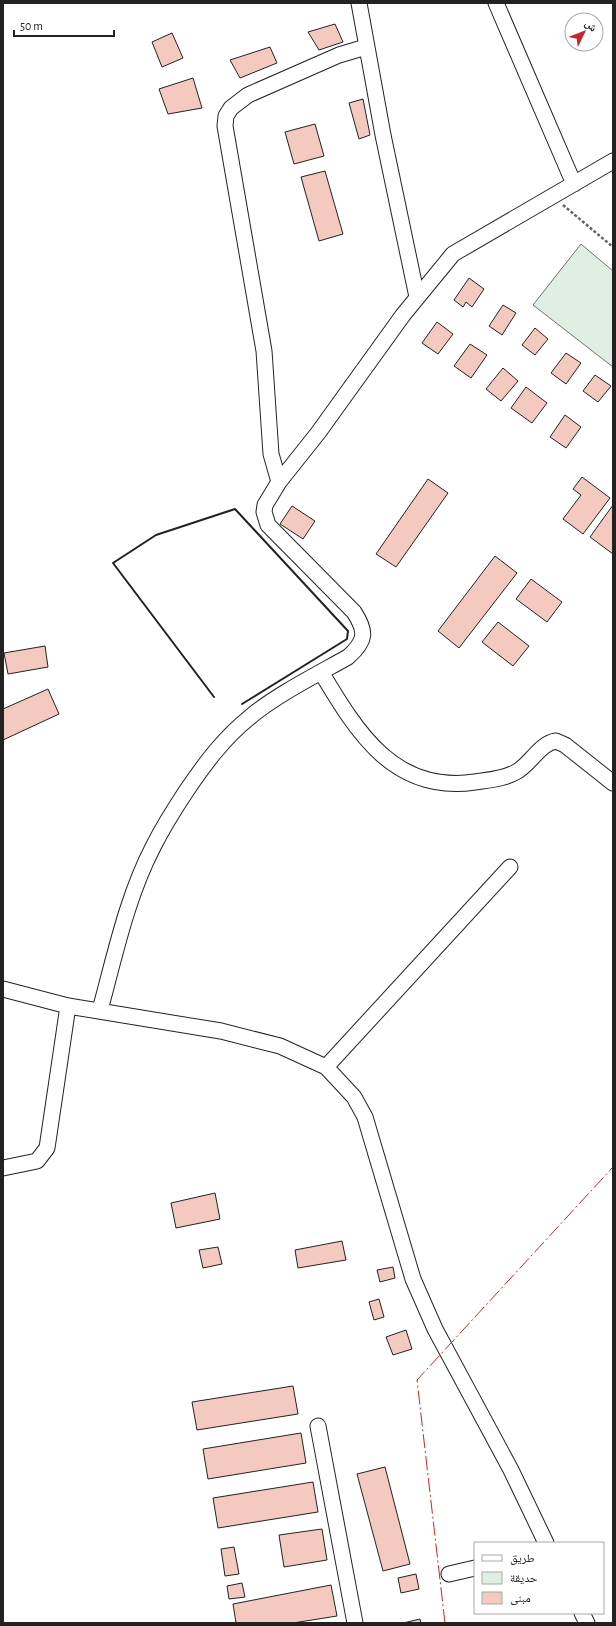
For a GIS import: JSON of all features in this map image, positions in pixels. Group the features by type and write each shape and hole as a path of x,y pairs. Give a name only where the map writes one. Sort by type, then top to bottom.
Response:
{"street":[{"path":"359,3 366,47 417,298"},
{"path":"496,3 574,184"},
{"path":"278,482 271,454 264,352 225,126 226,116 231,108 248,95 339,55 366,47"},
{"path":"100,1010 120,936 136,887 153,847 175,808 213,752 251,715 348,657 358,648 362,639 362,624 354,612 268,525 264,512 265,505 278,482 318,433 417,298 454,254 613,161"},
{"path":"321,672 346,714 374,748 392,765 413,776 440,783 463,784 491,780 516,772 548,743 556,741 565,745 613,783"},
{"path":"326,1067 510,867"},
{"path":"3,989 68,1006 100,1010 221,1031 280,1046 326,1067 354,1097 365,1117 413,1279 435,1329 510,1470 546,1542"},
{"path":"3,1168 37,1161 47,1148 68,1006"},
{"path":"318,1426 355,1623"},
{"path":"449,1574 474,1568"},
{"path":"582,1614 587,1623"}],"path":[{"path":"553,196 613,247"}],"green space":[{"path":"581,244 613,271 613,367 533,305"}],"building":[{"path":"335,24 343,42 319,50 308,32"},
{"path":"172,33 183,58 162,67 152,42"},
{"path":"270,47 277,63 240,78 230,60"},
{"path":"193,78 202,108 168,114 159,89"},
{"path":"363,99 370,135 359,139 349,103"},
{"path":"315,124 324,156 294,164 285,132"},
{"path":"325,171 343,234 319,241 301,177"},
{"path":"469,278 484,289 472,307 466,302 463,307 454,300"},
{"path":"503,305 516,313 502,335 489,326"},
{"path":"437,322 453,334 438,354 422,343"},
{"path":"535,328 548,339 535,355 522,345"},
{"path":"470,344 487,355 471,378 454,366"},
{"path":"566,353 581,363 566,384 551,373"},
{"path":"503,368 518,381 501,401 486,389"},
{"path":"595,375 611,386 598,402 583,391"},
{"path":"526,387 547,403 532,423 511,408"},
{"path":"565,415 581,427 566,448 550,437"},
{"path":"582,477 610,498 583,534 563,519 581,495 573,489"},
{"path":"428,479 448,493 396,567 376,554"},
{"path":"613,505 613,554 590,537"},
{"path":"292,506 315,521 303,539 280,524"},
{"path":"495,556 517,573 459,648 438,631"},
{"path":"531,579 562,602 547,622 516,599"},
{"path":"498,622 529,646 513,666 482,642"},
{"path":"45,646 48,667 8,674 4,653"},
{"path":"48,689 59,714 3,740 3,709"},
{"path":"215,1193 220,1219 176,1228 171,1203"},
{"path":"342,1241 346,1260 298,1268 295,1250"},
{"path":"218,1247 222,1264 203,1268 199,1250"},
{"path":"393,1267 395,1278 380,1282 377,1270"},
{"path":"379,1299 384,1317 374,1320 369,1302"},
{"path":"406,1330 412,1349 393,1355 386,1337"},
{"path":"293,1386 298,1414 197,1430 192,1402"},
{"path":"301,1433 306,1463 208,1479 203,1449"},
{"path":"385,1467 410,1564 383,1571 357,1474"},
{"path":"313,1482 318,1512 218,1528 213,1498"},
{"path":"322,1529 327,1560 284,1567 279,1535"},
{"path":"234,1547 239,1574 225,1576 221,1549"},
{"path":"416,1574 419,1589 401,1593 398,1578"},
{"path":"242,1583 245,1597 229,1599 227,1586"},
{"path":"331,1585 337,1616 293,1623 236,1623 233,1604"},
{"path":"420,1619 421,1623 403,1623"}],"wall":[{"path":"214,697 113,563 156,535 235,509 348,631 347,639 242,704"}],"power":[{"path":"445,1623 417,1380 613,1167"}]}
